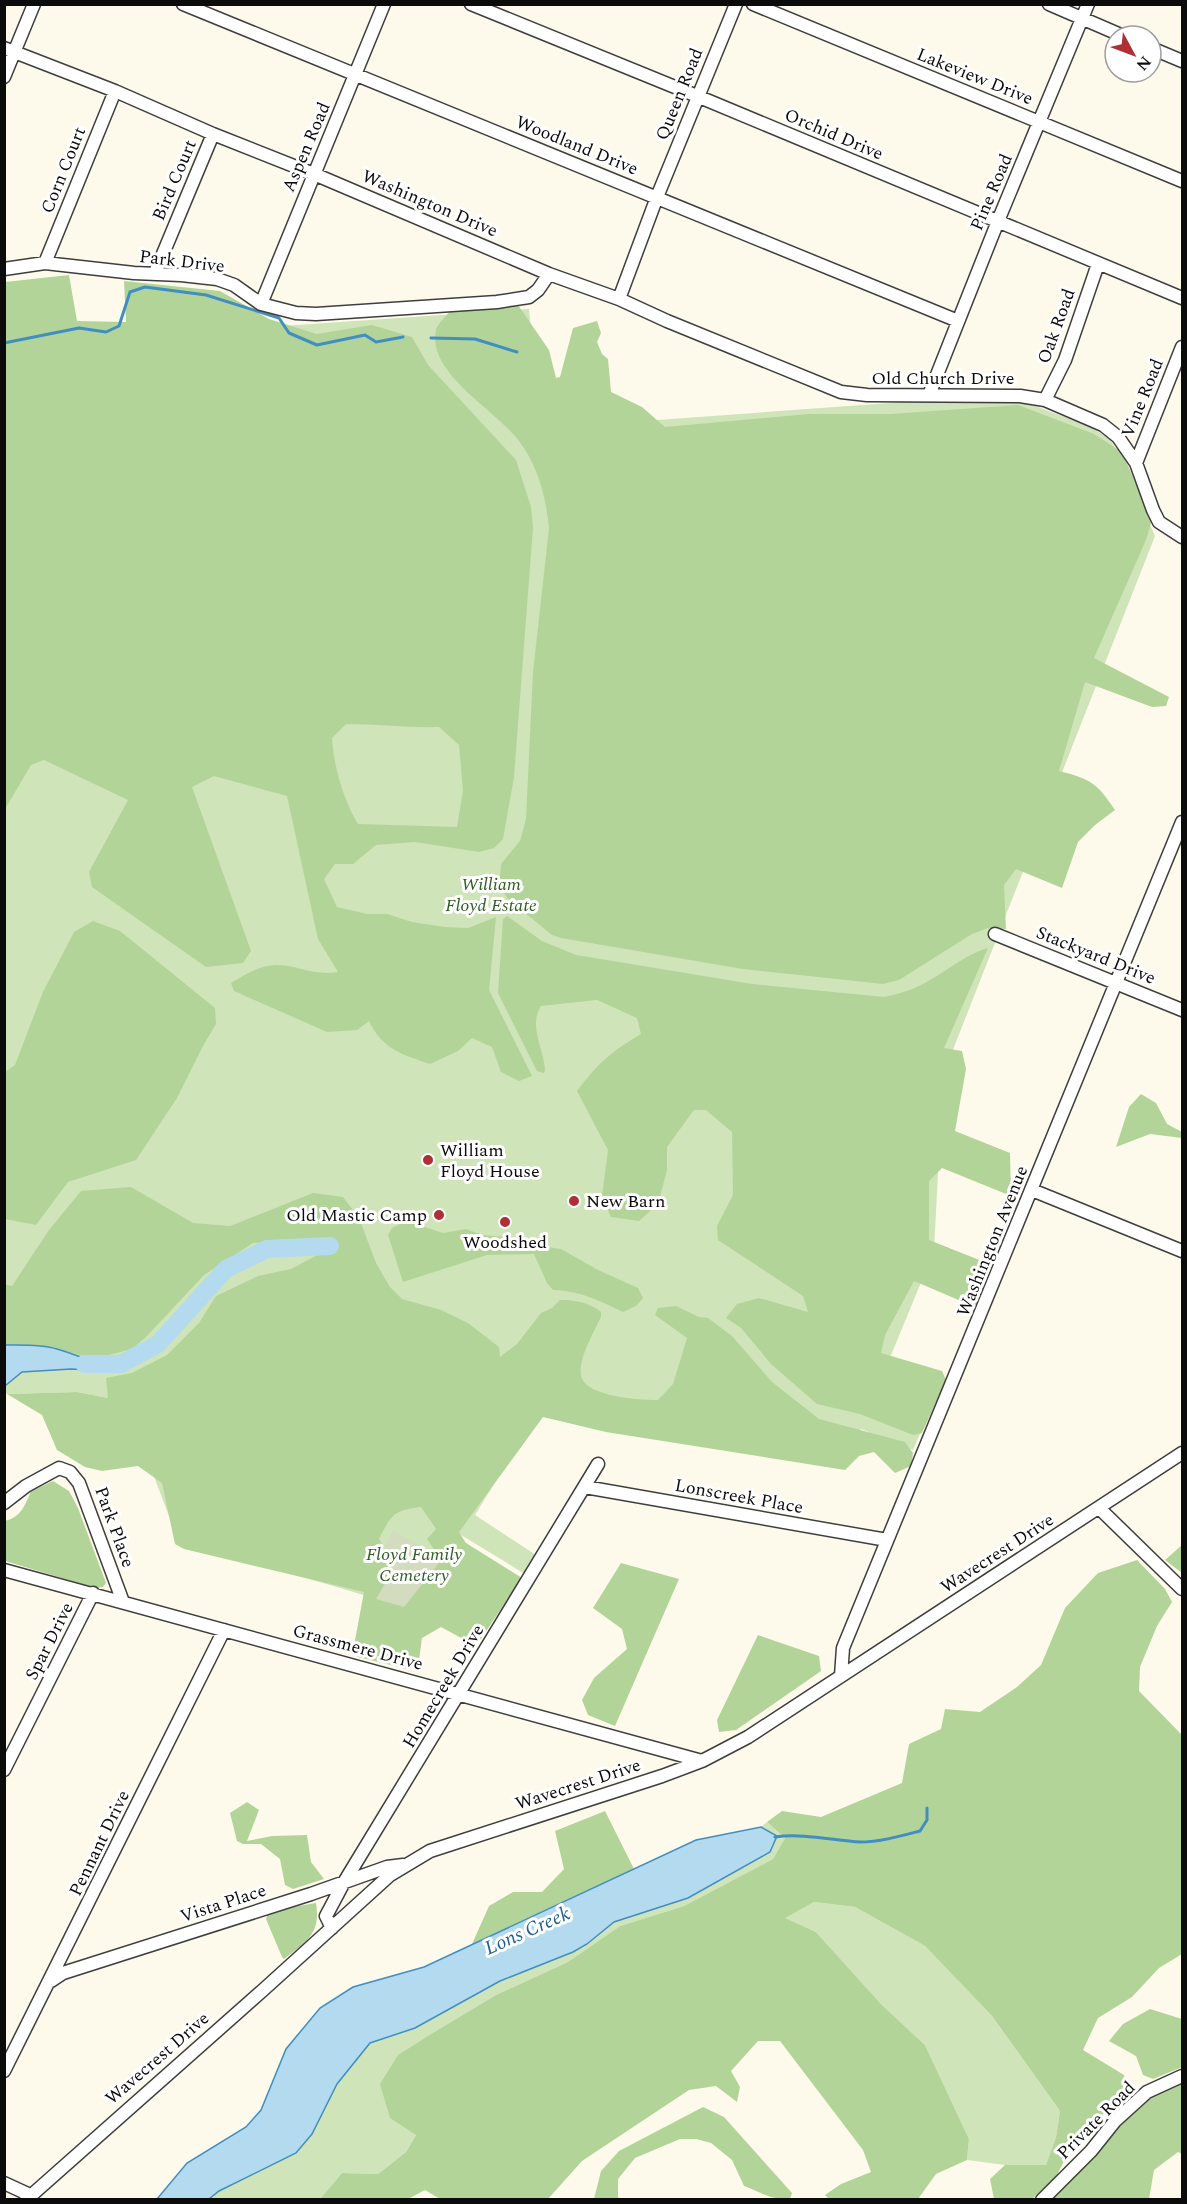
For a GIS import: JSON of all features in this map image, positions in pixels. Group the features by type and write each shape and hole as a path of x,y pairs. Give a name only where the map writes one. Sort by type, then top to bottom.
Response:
{"street":[{"path":"4,77 10,50 34,4"},
{"name":"Woodland Drive","path":"183,4 958,321"},
{"name":"Aspen Road","path":"261,304 384,4"},
{"name":"Orchid Drive","path":"471,4 1182,298"},
{"name":"Queen Road","path":"619,299 697,96 736,4"},
{"name":"Lakeview Drive","path":"753,4 1182,181"},
{"path":"1049,4 1103,27"},
{"name":"Pine Road","path":"929,394 1088,4"},
{"name":"Washington Drive","path":"10,50 115,91 549,274 619,299 841,392"},
{"path":"1163,53 1182,61"},
{"name":"Corn Court","path":"45,263 115,91"},
{"name":"Bird Court","path":"154,273 213,134"},
{"name":"Park Drive","path":"4,269 45,263 217,279 234,285 261,304 296,313 316,314 497,302 528,297 538,290 549,274"},
{"name":"Oak Road","path":"1045,400 1065,360 1098,264"},
{"name":"Vine Road","path":"1136,463 1182,346"},
{"name":"Old Church Drive","path":"841,392 867,395 1020,396 1045,400 1103,425 1118,437 1136,463 1159,522 1182,537"},
{"name":"Washington Avenue","path":"841,1676 843,1648 1182,822"},
{"name":"Stackyard Drive","path":"995,934 1182,1010"},
{"path":"1032,1190 1182,1251"},
{"name":"Wavecrest Drive","path":"28,2197 390,1875 430,1851 662,1776 702,1761 748,1737 1182,1453"},
{"name":"Homecreek Drive","path":"332,1928 326,1916 342,1884 598,1464"},
{"name":"Park Place","path":"4,1503 26,1486 60,1468 76,1476 123,1602"},
{"name":"Lonscreek Place","path":"585,1487 887,1540"},
{"path":"1099,1508 1182,1589"},
{"name":"Grassmere Drive","path":"4,1570 702,1761"},
{"name":"Spar Drive","path":"4,1770 93,1593"},
{"name":"Pennant Drive","path":"4,2071 51,1981 224,1630"},
{"name":"Vista Place","path":"51,1981 63,1973 342,1884 387,1867 407,1865"},
{"name":"Private Road","path":"1042,2199 1091,2151 1115,2121 1147,2092 1182,2076"},
{"path":"4,2183 28,2197"}],"green space":[{"path":"69,275 77,321 126,322 124,281 220,291 269,319 317,334 372,325 412,337 428,365 516,460 531,507 533,528 514,777 503,839 494,848 479,852 415,842 376,845 353,864 335,864 324,879 337,907 367,914 387,914 412,922 468,928 496,917 489,990 532,1076 519,1081 501,1072 492,1047 472,1038 458,1051 430,1064 394,1050 380,1039 369,1021 357,1030 327,1032 234,991 231,983 270,965 284,965 321,973 338,972 318,939 287,796 214,776 192,787 251,951 243,963 206,967 92,887 89,872 128,800 44,760 31,765 5,809 5,282","holes":["346,724 439,727 459,745 463,791 457,827 358,824 340,783 332,738"]},
{"path":"518,305 549,350 556,378 560,377 573,328 597,321 601,333 597,342 602,354 608,359 611,392 642,407 665,427 809,414 891,414 1018,405 1094,434 1122,452 1152,520 1146,540 1094,658 1169,697 1166,706 1152,707 1085,682 1059,771 1092,783 1115,810 1078,842 1062,888 1016,869 1004,885 1006,929 988,928 972,934 899,980 883,984 743,969 561,938 552,935 508,899 499,886 501,864 520,841 526,819 533,672 549,528 548,516 540,482 526,451 509,429 452,376 436,346 436,330 453,308"},
{"name":"William Floyd Estate","path":"529,309 536,382 616,423 904,402 1022,401 1091,427 1111,440 1155,536 943,1075 934,1251 870,1406 922,1429 913,1450 861,1429 847,1461 540,1409 475,1515 536,1555 525,1574 461,1535 404,1607 178,1540 116,1376 108,1398 77,1392 5,1394 5,1386 24,1372 45,1369 77,1370 97,1368 106,1364 76,1356 5,1360 5,345"},
{"path":"507,916 542,941 576,955 752,984 884,997 920,985 963,959 988,948 944,1048 962,1051 966,1069 955,1131 1010,1153 1011,1196 942,1168 929,1181 929,1240 992,1265 975,1307 914,1281 885,1335 881,1353 942,1371 946,1380 922,1433 913,1435 860,1414 817,1404 771,1364 741,1328 726,1318 737,1304 759,1298 808,1312 803,1296 718,1240 717,1226 733,1195 732,1132 706,1110 694,1110 667,1147 667,1170 658,1204 639,1221 611,1217 602,1197 608,1150 577,1091 606,1059 641,1034 637,1018 597,1000 541,1006 537,1014 536,1030 545,1070 544,1073 537,1071 498,993 503,919"},
{"path":"93,921 120,931 215,1008 216,1024 177,1098 136,1160 68,1182 36,1225 5,1219 5,1072 15,1065 43,992 74,932"},
{"path":"1141,1094 1156,1103 1167,1124 1182,1132 1182,1138 1150,1134 1116,1147 1129,1107"},
{"path":"131,1187 193,1223 230,1226 313,1193 343,1197 359,1218 376,1263 390,1287 402,1299 441,1310 468,1323 499,1347 500,1357 517,1344 541,1313 552,1308 560,1300 582,1302 601,1312 601,1317 584,1354 581,1375 584,1382 592,1388 614,1396 658,1400 673,1384 687,1338 655,1315 658,1308 676,1306 699,1317 708,1318 732,1336 772,1382 819,1419 905,1442 913,1453 911,1466 895,1473 874,1452 859,1456 845,1470 606,1432 543,1417 459,1532 466,1543 522,1578 476,1646 441,1627 422,1638 419,1660 407,1669 358,1657 353,1651 364,1592 184,1549 175,1544 162,1483 138,1466 102,1471 85,1467 57,1450 42,1415 7,1394 77,1392 108,1398 106,1378 132,1373 167,1355 199,1323 216,1296 258,1276 291,1269 323,1252 320,1239 253,1243 204,1275 132,1349 93,1359 56,1348 5,1345 4,1284 12,1286 49,1230 81,1191","holes":["421,1507 436,1529 427,1539 438,1561 390,1583 389,1555 379,1539 390,1519 399,1512"]},
{"path":"406,1221 443,1233 466,1229 482,1235 519,1238 541,1246 561,1249 598,1270 638,1288 643,1298 636,1306 623,1312 580,1294 553,1290 547,1283 534,1254 487,1255 403,1282 388,1235 392,1228"},
{"path":"53,1481 69,1491 78,1508 106,1583 103,1587 95,1588 5,1561 4,1521 18,1514 31,1491"},
{"name":"Floyd Family Cemetery","path":"393,1531 443,1558 404,1607 376,1599 396,1565 380,1555"},
{"path":"1182,1545 1182,1573 1165,1560"},
{"path":"1137,1560 1165,1589 1172,1602 1157,1626 1140,1667 1139,1691 1182,1735 1182,1954 1159,1968 1132,1997 1098,2018 1083,2050 1124,2075 1128,2091 1101,2116 1068,2153 1056,2177 1032,2199 994,2199 990,2179 1005,2165 1046,2165 1056,2137 1060,2111 992,2016 925,1946 855,1907 814,1902 785,1918 816,1932 882,2005 925,2045 969,2139 967,2160 936,2174 918,2199 829,2199 825,2195 841,2184 871,2172 863,2150 780,2041 758,2041 731,2071 740,2087 737,2102 716,2086 689,2090 582,2161 548,2199 440,2199 425,2190 408,2199 320,2199 342,2173 378,2174 406,2152 416,2135 390,2118 380,2084 398,2055 498,1994 568,1962 620,1926 684,1906 773,1859 785,1838 767,1822 782,1811 821,1817 902,1783 909,1744 941,1729 945,1709 980,1712 1017,1687 1041,1665 1065,1608 1098,1573"},
{"path":"621,1563 679,1579 615,1726 588,1715 582,1700 594,1678 627,1649 622,1629 593,1608"},
{"path":"758,1635 819,1656 821,1671 736,1730 719,1732 717,1720"},
{"path":"247,1802 259,1810 247,1841 272,1836 307,1835 311,1862 324,1879 293,1889 285,1885 280,1859 261,1844 243,1844 237,1841 230,1813"},
{"path":"605,1811 634,1869 472,1944 489,1906 513,1892 542,1892 564,1869 555,1831"},
{"path":"767,1822 785,1838 773,1859 684,1906 620,1926 568,1962 498,1994 406,2152 378,2174 342,2173 320,2199 209,2200 219,2191 312,2134 337,2084 370,2043 415,2028 500,1981 573,1952 614,1922 688,1898 776,1837 761,1827"},
{"path":"814,1902 855,1907 925,1946 992,2016 1060,2111 1056,2137 1046,2165 1005,2165 967,2160 969,2139 925,2045 882,2005 816,1932 784,1918"},
{"path":"316,1903 317,1914 314,1930 306,1942 284,1959 266,1919 269,1911"},
{"path":"1150,2009 1182,2019 1182,2067 1153,2079 1143,2075 1136,2056 1109,2041 1123,2024"},
{"path":"1182,2082 1182,2154 1178,2152 1154,2170 1149,2199 1048,2200 1129,2113 1148,2098"},
{"path":"703,2107 724,2117 792,2193 790,2199 772,2197 744,2186 732,2160 711,2143 696,2139 680,2139 635,2158 618,2179 620,2199 594,2199 601,2171 619,2151"}],"water":[{"path":"5,1345 51,1347 107,1364 91,1370 22,1372 5,1386"},
{"path":"761,1827 777,1836 770,1852 688,1898 614,1922 587,1944 573,1952 500,1981 415,2028 370,2043 337,2084 312,2134 296,2153 219,2191 209,2199 157,2199 187,2163 246,2127 261,2110 286,2049 320,2008 353,1987 424,1967 696,1840"}],"waterway":[{"path":"4,343 79,328 106,332 119,326 130,292 145,287 206,295 279,318 289,333 317,345 365,335 376,342 403,337"},
{"path":"431,338 475,339 517,352"},
{"path":"84,1364 121,1364 158,1344 226,1269 267,1249 330,1246"},
{"name":"Lons Creek","path":"775,1837 806,1836 860,1842 883,1840 920,1831 927,1820 927,1808"}],"place":[{"name":"William Floyd House","path":"428,1160"},
{"name":"New Barn","path":"574,1201"},
{"name":"Old Mastic Camp","path":"439,1215"},
{"name":"Woodshed","path":"505,1222"}]}
